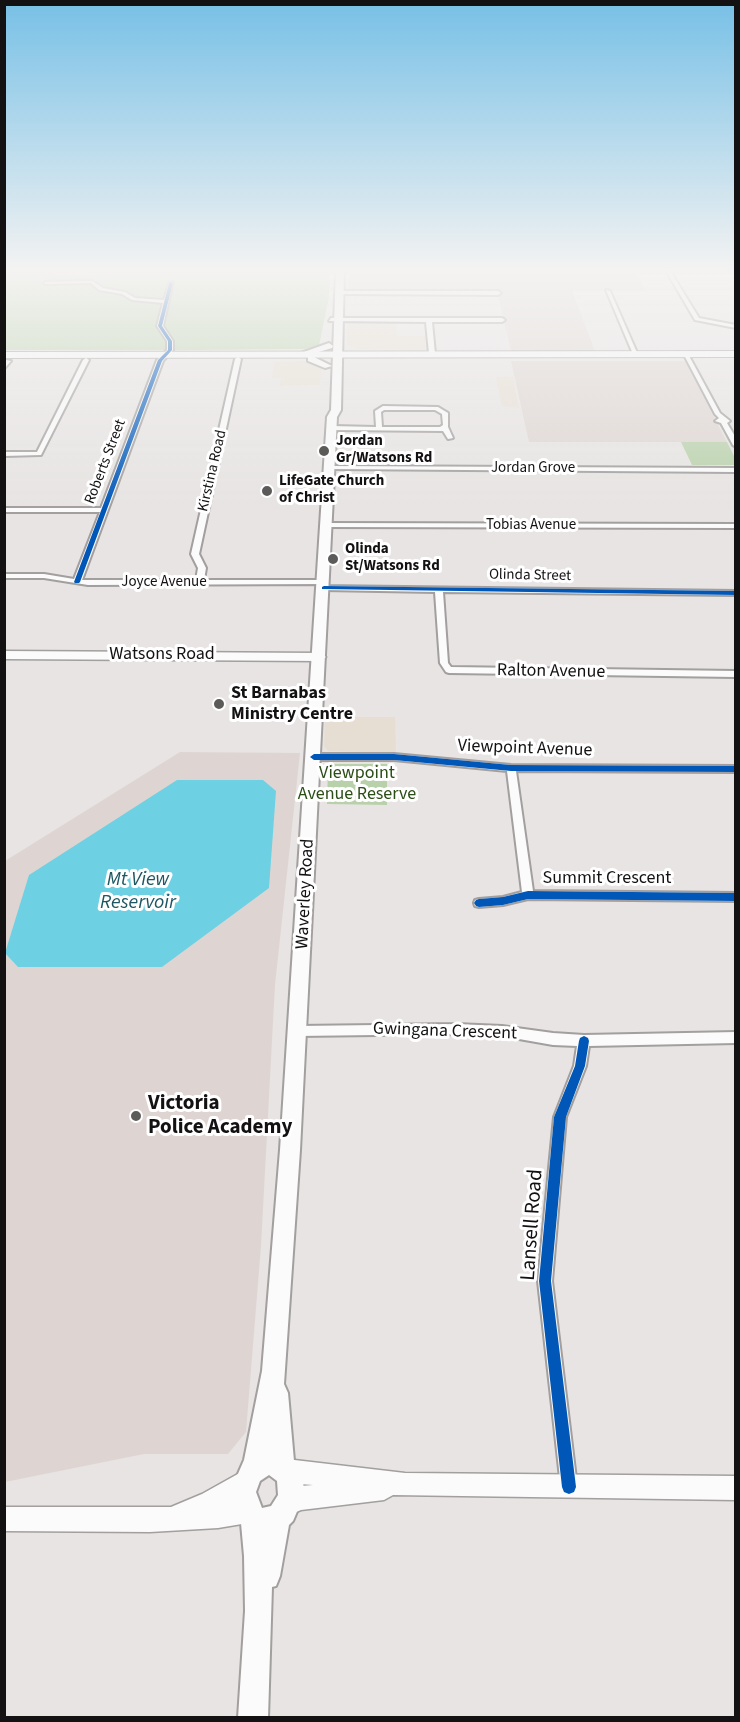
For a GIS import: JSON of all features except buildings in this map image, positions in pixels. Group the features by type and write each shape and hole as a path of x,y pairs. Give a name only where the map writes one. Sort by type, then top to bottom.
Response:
{"highway":[{"path":"354,356 636,354 735,359"},
{"path":"5,361 163,357 735,354"},
{"path":"5,361 163,357 238,359 308,356"}],"main road":[{"name":"Waverley Road","path":"250,1474 274,1371 298,1031 332,423 336,410 334,349"},
{"name":"Waverley Road","path":"274,1371 284,1469"},
{"path":"253,1718 267,1513 291,1486 284,1469 269,1462 250,1474 243,1492 267,1513"}],"street":[{"path":"163,357 170,349"},
{"path":"432,349 432,354"},
{"path":"634,349 636,354"},
{"path":"687,356 735,445"},
{"name":"Roberts Street","path":"77,582 163,357"},
{"name":"Kirstina Road","path":"200,583 202,568 195,554 238,359"},
{"path":"4,454 39,454 86,360"},
{"path":"376,400 376,405 380,409 440,408 445,413 445,427 450,438"},
{"path":"379,427 378,411 380,409"},
{"path":"724,421 735,421"},
{"path":"332,423 370,429 445,427"},
{"name":"Jordan Grove","path":"331,468 735,470"},
{"path":"4,510 104,510"},
{"name":"Tobias Avenue","path":"327,525 735,526"},
{"name":"Joyce Avenue","path":"4,576 44,576 77,582 324,585"},
{"name":"Olinda Street","path":"324,585 439,590 735,593"},
{"name":"Ralton Avenue","path":"439,590 444,663 449,670 735,674"},
{"name":"Watsons Road","path":"6,657 320,657"},
{"name":"Viewpoint Avenue","path":"314,757 394,757 511,768 735,769"},
{"name":"Summit Crescent","path":"511,768 528,895"},
{"name":"Summit Crescent","path":"480,903 503,901 528,895 735,897"},
{"name":"Gwingana Crescent","path":"298,1031 456,1029 502,1031 584,1041 735,1037"},
{"name":"Lansell Road","path":"569,1487 545,1281 560,1117 580,1066 584,1041"},
{"path":"284,1469 405,1485 735,1488"},
{"path":"169,1518 208,1503 250,1474"},
{"path":"4,1519 169,1518 267,1513 301,1498 405,1485"}],"shaded area":[{"path":"511,349 595,351 511,351"},
{"path":"306,361 321,367 320,385 280,386 281,378 272,378 274,362"},
{"path":"511,361 685,361 727,442 529,442"},
{"path":"496,377 513,377 519,408 502,406"},
{"path":"325,717 395,717 396,753 328,751 324,746"},
{"name":"Victoria Police Academy","path":"180,752 300,753 275,985 261,1246 246,1432 228,1454 144,1454 5,1482 5,861"}],"green space":[{"path":"5,349 267,349 200,350"},
{"path":"681,442 727,442 735,458 735,465 692,465"},
{"name":"Viewpoint Avenue Reserve","path":"332,764 387,764 387,805 327,804 328,767"}],"water":[{"name":"Mt View Reservoir","path":"177,780 263,780 276,791 269,888 162,967 18,967 5,953 29,875"}],"cycle path":[{"path":"77,582 160,360 170,349"},
{"path":"324,588 736,593"},
{"path":"314,757 394,757 511,768 736,769"},
{"path":"479,903 503,901 528,895 736,897"},
{"path":"569,1487 545,1281 560,1117 580,1066 584,1041"}],"place":[{"name":"Jordan Gr/Watsons Rd","path":"324,451"},
{"name":"LifeGate Church of Christ","path":"267,491"},
{"name":"Olinda St/Watsons Rd","path":"333,559"},
{"name":"St Barnabas Ministry Centre","path":"219,704"},
{"name":"Victoria Police Academy","path":"136,1116"}]}
